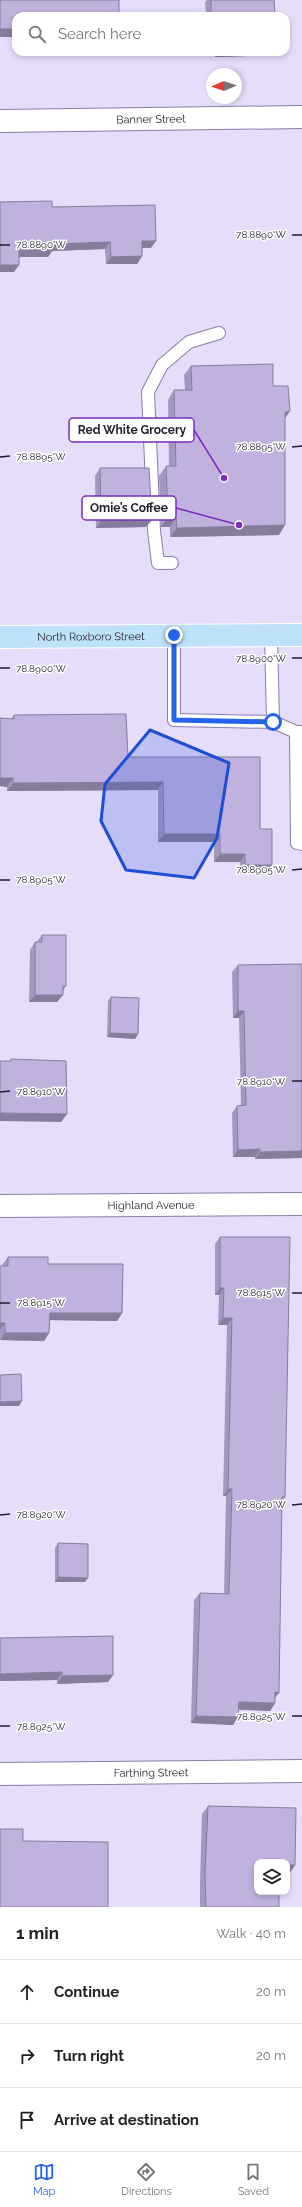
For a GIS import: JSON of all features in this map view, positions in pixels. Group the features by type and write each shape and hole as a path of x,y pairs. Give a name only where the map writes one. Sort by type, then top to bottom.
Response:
{"main road":[{"name":"North Roxboro Street","path":"0,637 302,634"}],"street":[{"name":"Banner Street","path":"0,121 302,117"},
{"name":"Highland Avenue","path":"0,1206 302,1204"},
{"name":"Farthing Street","path":"0,1774 302,1771"}],"lane":[{"path":"172,563 158,563 154,531 148,392 162,365 188,342 220,333"},
{"path":"174,635 174,720 273,722 299,732 297,843 302,844"},
{"path":"271,635 273,722"}],"highlighted area":[{"path":"150,730 229,763 217,838 194,878 126,870 101,821 105,784"}],"building":[{"path":"0,0 119,0 119,12 12,12 12,29 0,29"},
{"path":"211,0 274,0 275,12 211,12"},
{"path":"52,201 52,207 155,205 156,241 142,241 142,256 111,257 110,242 53,244 53,249 19,250 19,265 0,265 0,202"},
{"path":"273,364 273,386 288,386 290,411 285,412 285,525 177,528 176,517 168,517 166,466 176,466 174,390 192,390 191,366"},
{"path":"100,468 149,468 152,520 101,520"},
{"path":"126,714 128,757 260,757 260,829 272,829 272,865 245,865 245,854 220,854 220,834 164,834 163,782 13,783 13,778 0,778 0,718 14,719 14,715"},
{"path":"42,935 66,935 66,986 63,986 63,995 35,995 35,942 42,942"},
{"path":"302,964 302,1151 260,1152 260,1149 238,1150 237,1106 246,1105 244,1011 238,1011 238,965"},
{"path":"111,997 139,998 138,1034 110,1033"},
{"path":"11,1059 66,1061 67,1114 0,1113 0,1061 11,1061"},
{"path":"220,1237 290,1237 285,1497 282,1497 279,1693 275,1692 275,1703 239,1702 238,1717 196,1716 200,1593 229,1594 232,1489 228,1489 232,1318 223,1318 224,1288 220,1288"},
{"path":"8,1257 48,1257 48,1264 123,1264 122,1313 50,1313 49,1333 5,1333 5,1323 0,1323 0,1266 8,1266"},
{"path":"21,1374 22,1401 0,1402 0,1375"},
{"path":"58,1543 88,1544 88,1578 58,1577"},
{"path":"113,1636 113,1675 62,1676 62,1672 0,1674 0,1638"},
{"path":"208,1806 296,1808 295,1865 290,1865 290,1859 254,1859 254,1895 279,1895 279,1907 206,1907 205,1874"},
{"path":"0,1829 23,1829 23,1841 108,1842 108,1907 0,1907"}],"place":[{"name":"Red White Grocery","path":"224,478"},
{"name":"Omie’s Coffee","path":"239,525"}],"route":[{"path":"174,635 174,720 273,722"}]}
